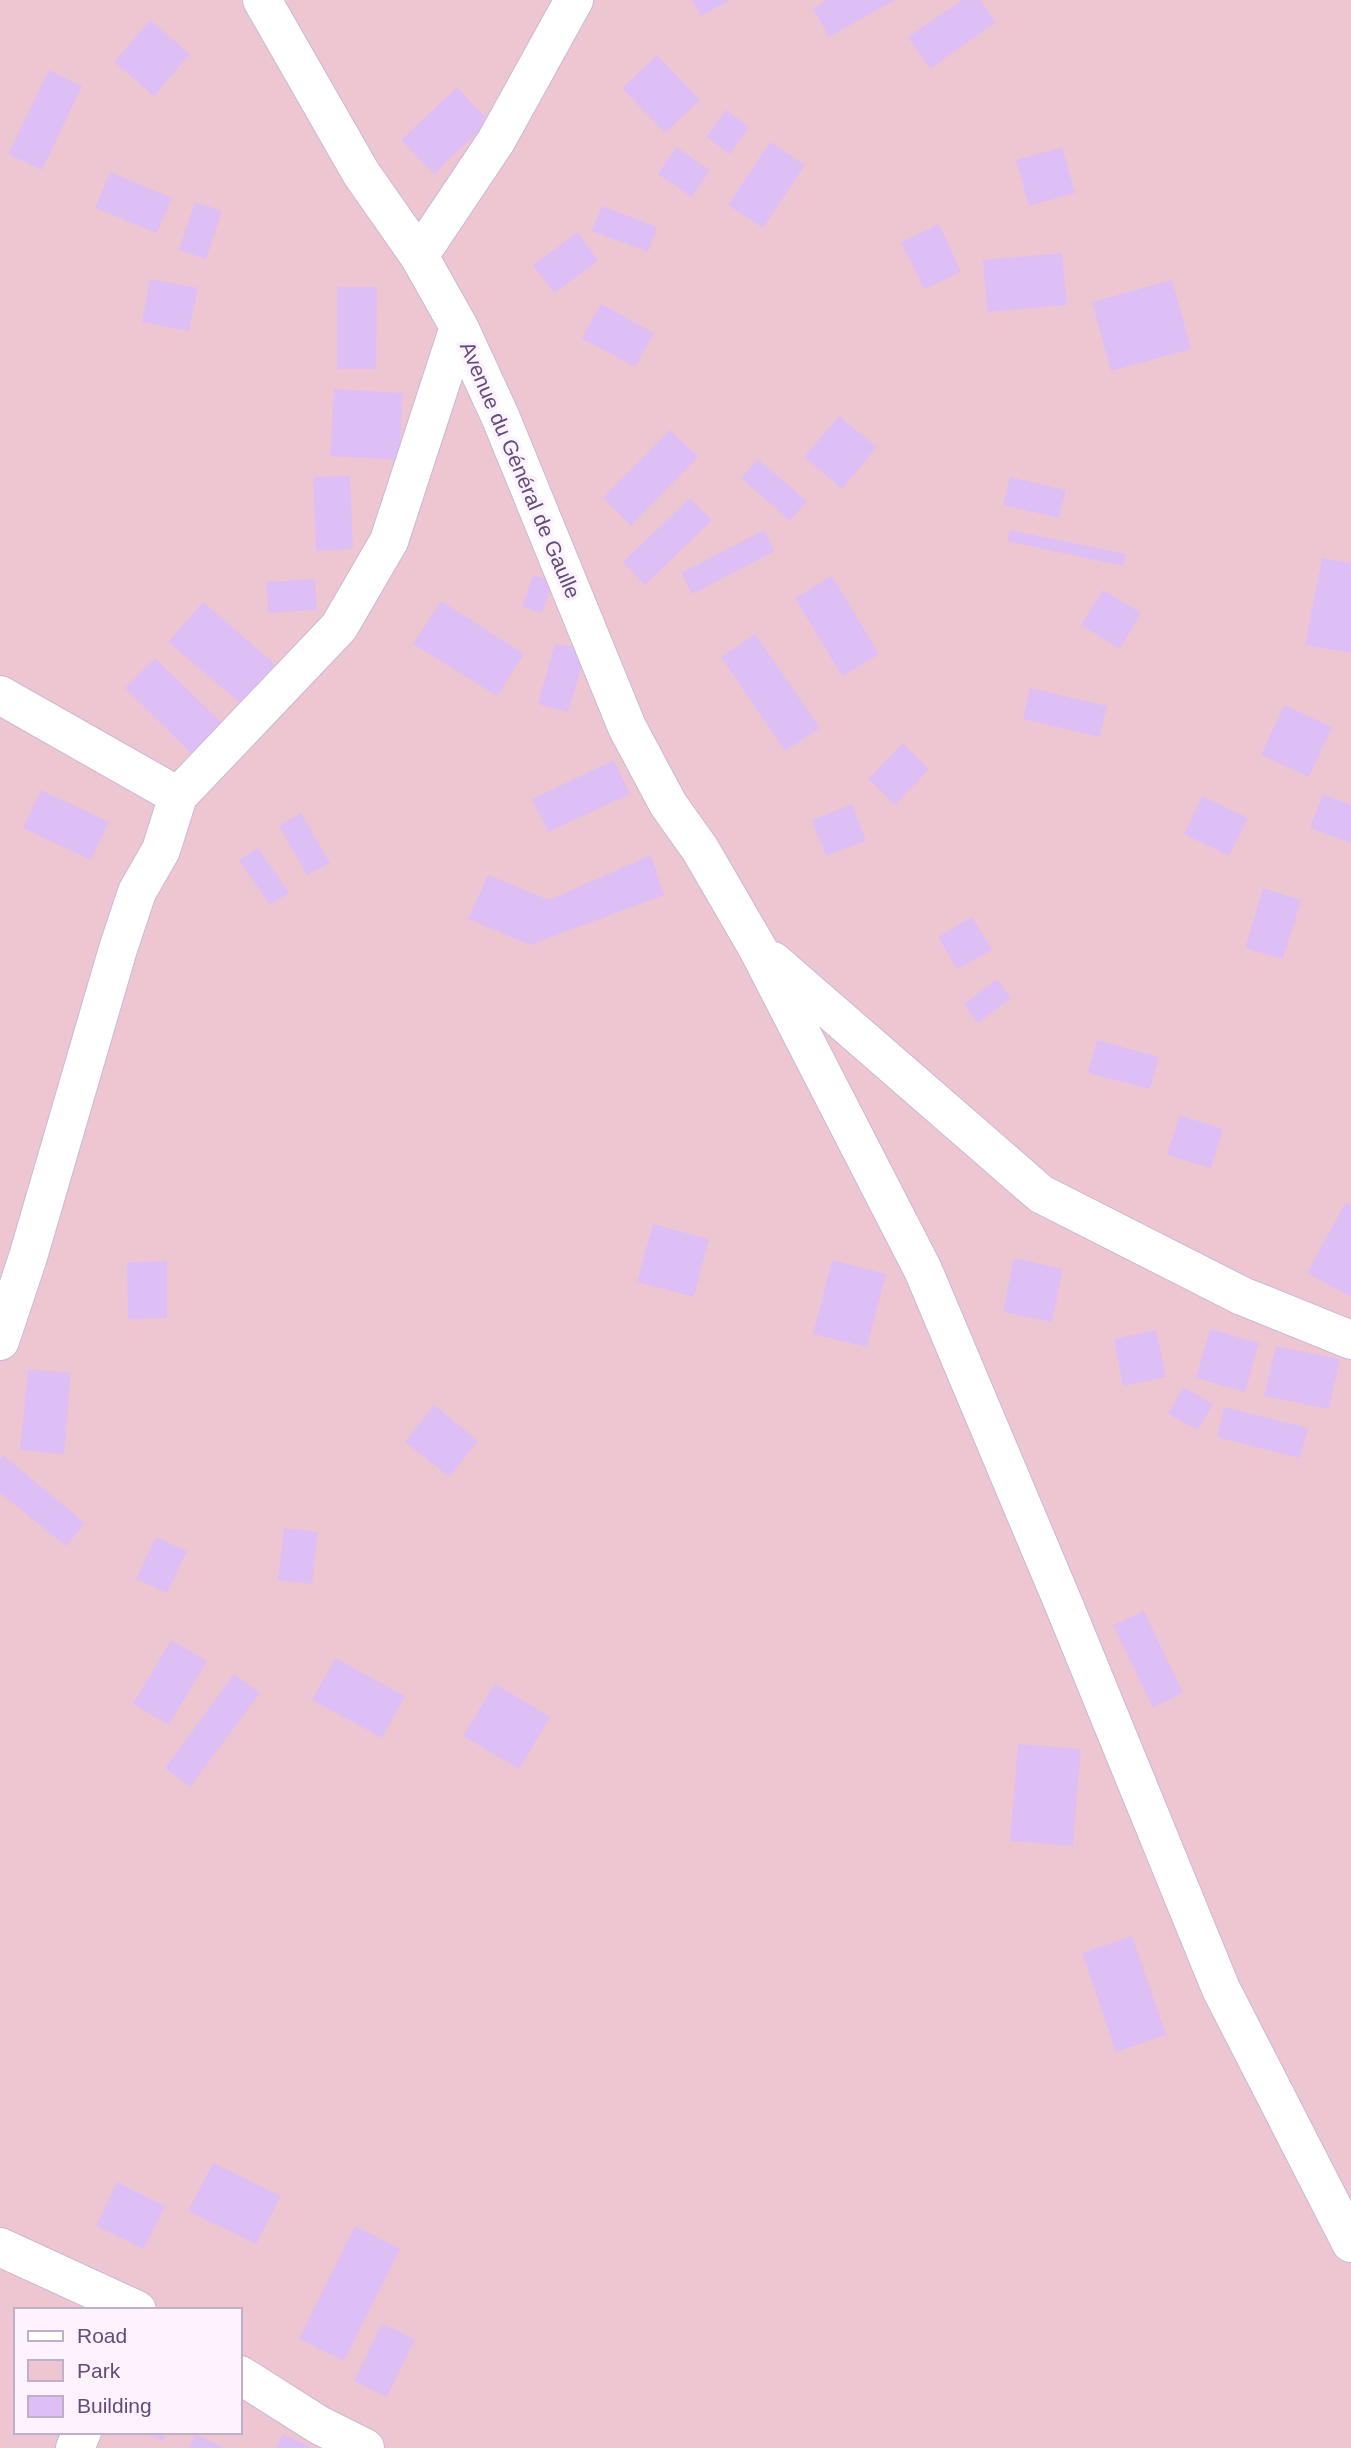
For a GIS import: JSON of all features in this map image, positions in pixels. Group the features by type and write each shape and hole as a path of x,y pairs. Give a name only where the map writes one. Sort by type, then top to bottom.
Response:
{"street":[{"name":"Avenue du Général de Gaulle","path":"262,0 361,173 418,256 459,327 500,416 627,727 668,804 700,849 758,948 923,1270 1221,1989 1351,2243"},
{"path":"418,256 496,141 574,0"},
{"path":"0,1340 28,1257 118,949 137,892 161,850 178,796 339,627 389,541 459,327"},
{"path":"0,695 178,796"},
{"path":"758,948 1041,1194 1242,1296 1351,1340"},
{"path":"0,2247 134,2308"},
{"path":"242,2376 319,2425 365,2448"}],"green space":[{"path":"0,0 1351,0 1351,2448 0,2448"}],"building":[{"path":"692,0 730,0 701,16"},
{"path":"827,0 895,0 829,37 813,8"},
{"path":"962,0 980,0 996,22 930,69 908,37"},
{"path":"150,20 190,54 154,96 114,62"},
{"path":"657,55 700,100 665,133 622,88"},
{"path":"49,70 82,86 42,170 8,154"},
{"path":"457,87 489,121 434,174 401,140"},
{"path":"726,110 749,127 730,154 706,137"},
{"path":"770,142 805,165 763,228 728,205"},
{"path":"676,147 710,170 692,197 658,174"},
{"path":"1062,147 1075,193 1029,206 1016,160"},
{"path":"110,172 172,198 157,233 95,208"},
{"path":"195,202 222,211 206,259 179,250"},
{"path":"602,206 657,227 648,252 592,231"},
{"path":"939,224 961,272 924,289 901,242"},
{"path":"578,232 598,261 554,293 533,265"},
{"path":"1062,253 1067,305 987,312 983,260"},
{"path":"150,279 198,288 189,331 142,322"},
{"path":"1172,280 1191,349 1111,371 1092,302"},
{"path":"337,287 377,287 376,369 337,369"},
{"path":"601,304 654,333 635,367 582,338"},
{"path":"334,389 403,393 399,460 330,456"},
{"path":"839,416 877,447 842,489 804,457"},
{"path":"670,430 698,457 631,526 603,498"},
{"path":"758,459 807,501 790,521 741,478"},
{"path":"350,476 353,549 316,551 313,477"},
{"path":"1010,477 1066,490 1059,518 1003,505"},
{"path":"690,498 712,520 645,585 623,562"},
{"path":"764,530 775,551 692,594 681,573"},
{"path":"1010,530 1126,554 1123,566 1007,541"},
{"path":"1322,558 1351,563 1351,653 1305,645"},
{"path":"533,575 553,581 542,613 522,607"},
{"path":"832,576 879,654 842,676 795,598"},
{"path":"315,579 317,610 268,613 266,582"},
{"path":"1103,590 1141,613 1120,649 1081,625"},
{"path":"441,601 524,654 497,696 413,644"},
{"path":"203,602 275,664 240,703 168,642"},
{"path":"755,634 820,728 785,751 721,657"},
{"path":"555,643 586,651 568,712 538,704"},
{"path":"155,658 223,724 193,755 125,688"},
{"path":"1030,688 1107,706 1100,737 1023,719"},
{"path":"1284,705 1332,727 1309,777 1261,755"},
{"path":"903,743 929,769 895,805 868,779"},
{"path":"614,760 630,794 548,832 532,799"},
{"path":"41,790 109,822 91,860 23,828"},
{"path":"1323,794 1351,805 1351,843 1310,828"},
{"path":"1202,796 1248,818 1229,856 1184,834"},
{"path":"852,804 866,841 826,856 812,820"},
{"path":"301,813 330,863 307,875 279,826"},
{"path":"258,848 289,893 270,905 239,860"},
{"path":"651,855 664,895 530,945 468,919 488,875 549,900"},
{"path":"1263,888 1301,900 1283,959 1245,948"},
{"path":"972,917 992,950 957,969 938,937"},
{"path":"997,979 1011,998 978,1023 964,1004"},
{"path":"1097,1040 1159,1057 1150,1089 1088,1073"},
{"path":"1180,1115 1223,1129 1211,1168 1167,1155"},
{"path":"1346,1202 1351,1205 1351,1297 1307,1273"},
{"path":"653,1224 709,1239 694,1297 637,1282"},
{"path":"1014,1258 1063,1269 1052,1322 1003,1312"},
{"path":"832,1260 886,1274 867,1347 813,1334"},
{"path":"167,1261 167,1318 128,1319 127,1262"},
{"path":"1210,1329 1259,1343 1245,1392 1196,1378"},
{"path":"1156,1330 1166,1377 1123,1386 1114,1339"},
{"path":"1276,1346 1340,1359 1329,1409 1264,1396"},
{"path":"28,1369 71,1373 64,1454 20,1450"},
{"path":"1183,1387 1213,1404 1198,1430 1168,1414"},
{"path":"434,1405 478,1441 449,1477 405,1442"},
{"path":"1224,1407 1308,1428 1300,1458 1217,1437"},
{"path":"3,1455 85,1523 66,1546 0,1493 0,1459"},
{"path":"284,1528 318,1532 312,1584 278,1580"},
{"path":"156,1537 187,1551 167,1593 136,1579"},
{"path":"1144,1611 1183,1693 1153,1708 1113,1625"},
{"path":"171,1640 207,1661 169,1725 133,1704"},
{"path":"335,1658 405,1696 382,1738 312,1700"},
{"path":"234,1674 260,1693 190,1787 165,1768"},
{"path":"495,1684 550,1717 519,1769 463,1736"},
{"path":"1018,1744 1081,1749 1073,1846 1010,1841"},
{"path":"1132,1936 1166,2035 1116,2052 1082,1953"},
{"path":"213,2163 281,2196 256,2244 188,2211"},
{"path":"117,2182 165,2206 144,2249 96,2226"},
{"path":"355,2226 400,2249 344,2361 299,2339"},
{"path":"382,2324 415,2339 387,2397 354,2381"},
{"path":"149,2434 166,2434 163,2441"},
{"path":"196,2434 224,2448 189,2448"},
{"path":"283,2434 312,2448 276,2448"}]}
